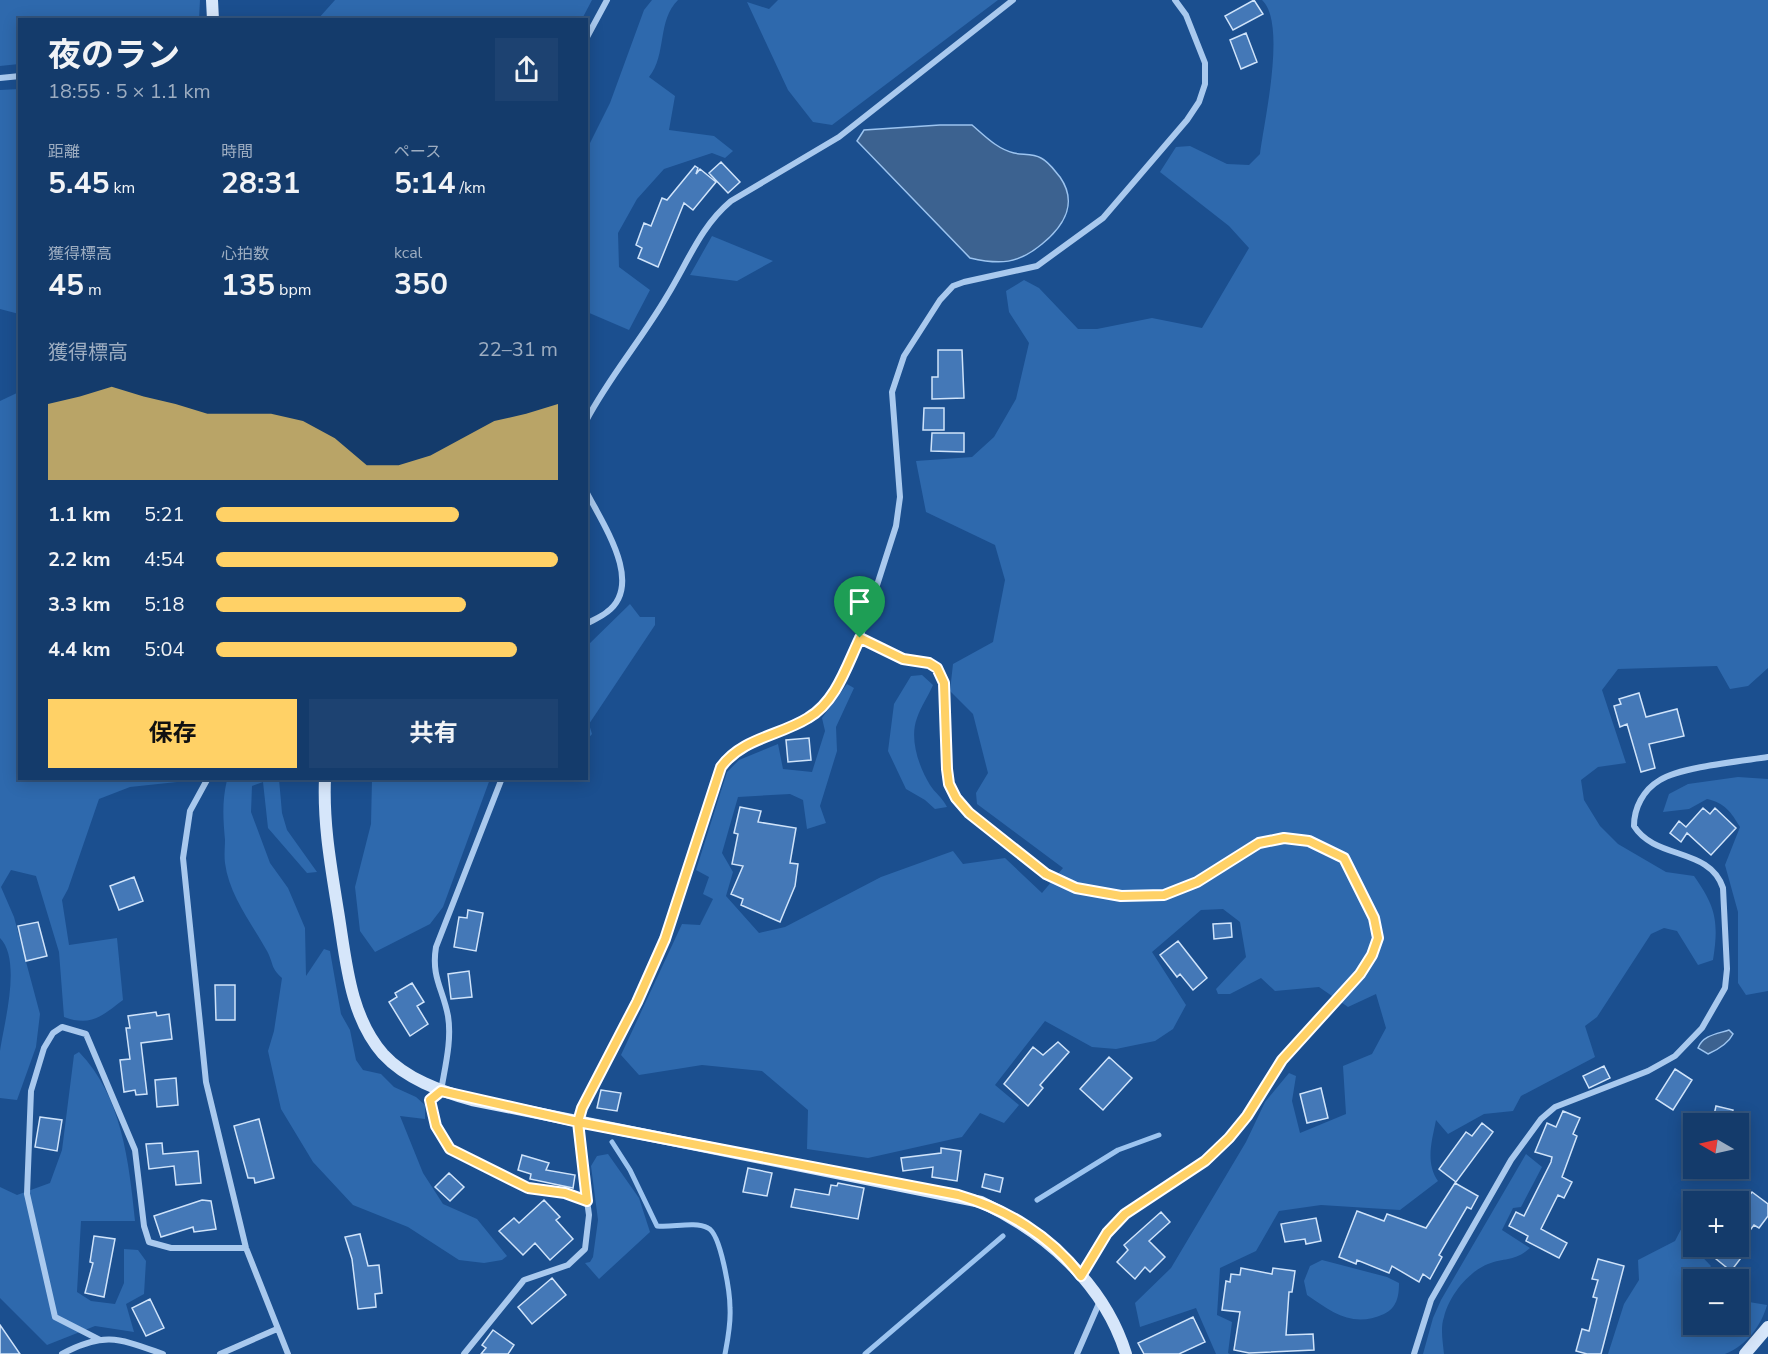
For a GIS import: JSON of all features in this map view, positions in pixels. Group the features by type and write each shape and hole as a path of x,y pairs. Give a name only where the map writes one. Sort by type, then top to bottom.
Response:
{"street":[{"path":"212,0 213,18"},
{"path":"588,35 607,0"},
{"path":"588,418 667,296 704,228 717,213 760,183 839,137 1012,0"},
{"path":"464,1354 524,1280 531,1275 568,1265 585,1249 589,1215 578,1122 582,1108 637,1002 665,939 721,767 738,749 810,717 838,686 860,638 898,516 900,497 892,392 904,356 922,325 952,286 1037,266 1103,218 1187,120 1199,102 1205,84 1205,63 1199,42 1186,15 1175,0"},
{"path":"0,78 18,76"},
{"path":"588,495 622,566 623,581 619,597 614,604 607,612 588,623"},
{"path":"860,638 903,659 929,663 937,668 944,683 949,784 956,798 969,813 1046,874 1076,888 1121,896 1164,895 1197,882 1259,843 1284,838 1309,841 1344,858 1374,918 1378,938 1372,955 1360,974 1282,1060 1247,1116 1229,1138 1205,1161 1125,1214 1107,1233 1081,1276"},
{"path":"1414,1354 1436,1290 1511,1160 1541,1119 1555,1107 1648,1071 1675,1056 1702,1028 1725,988 1727,969 1724,911 1719,875 1696,859 1644,841 1634,826 1638,803 1660,780 1682,773 1768,757"},
{"path":"207,780 190,811 183,858 206,1082 246,1248 288,1354"},
{"path":"325,780 327,843 354,999 363,1022 382,1053 395,1066 441,1091 578,1122 981,1202 1035,1232 1067,1258 1100,1301 1126,1354"},
{"path":"501,780 436,947 434,974 448,1015 449,1030 441,1091 430,1100 436,1126 450,1149 528,1188 565,1193 587,1201"},
{"path":"100,1340 55,1317 27,1194 31,1091 44,1048 53,1033 62,1027 86,1034 135,1150 144,1226 149,1242 171,1248 246,1248"},
{"path":"1077,1354 1100,1301"},
{"path":"1745,1354 1768,1327"},
{"path":"220,1354 277,1329"},
{"path":"62,1354 100,1340 117,1338 163,1354"}],"shaded area":[{"path":"0,0 200,0 199,18 18,18 18,64 0,66"},
{"path":"335,0 592,0 583,18 319,18"},
{"path":"652,0 678,0 667,17 655,68 649,77 675,96 669,130 714,136 733,151 725,158 712,153 664,169 637,199 618,233 619,267 650,290 629,330 588,312 588,147 610,103 644,10"},
{"path":"778,0 998,0 832,125 813,122 788,90 747,2 769,9"},
{"path":"1262,0 1768,0 1768,668 1748,686 1730,689 1717,666 1618,669 1602,690 1626,763 1598,767 1581,780 1584,800 1600,826 1618,844 1666,872 1694,876 1707,897 1714,915 1716,935 1713,960 1698,965 1677,931 1664,928 1651,934 1597,1017 1585,1026 1595,1057 1521,1096 1513,1111 1484,1114 1448,1134 1436,1120 1431,1144 1431,1159 1438,1181 1400,1210 1321,1205 1279,1211 1256,1251 1220,1268 1217,1315 1232,1322 1228,1353 1230,1354 1216,1354 1196,1308 1140,1327 1135,1303 1171,1268 1246,1142 1265,1102 1289,1073 1296,1076 1292,1101 1300,1133 1346,1114 1343,1066 1372,1054 1386,1028 1376,994 1348,1007 1319,987 1275,991 1261,978 1230,994 1218,994 1216,989 1246,957 1240,922 1223,909 1201,910 1152,952 1186,1005 1173,1029 1155,1041 1116,1049 1092,1047 1045,1021 995,1085 1019,1105 1004,1123 980,1113 962,1137 868,1158 807,1149 808,1110 762,1071 702,1065 639,1075 621,1055 682,924 700,925 713,899 703,894 709,877 696,870 727,772 739,760 778,744 783,769 812,772 825,731 822,718 847,684 854,688 836,727 837,751 820,806 826,823 807,829 803,800 790,794 738,797 722,853 733,872 726,896 759,933 785,927 881,877 953,851 963,864 1005,858 1042,893 1063,868 977,804 976,793 988,773 973,714 950,691 953,664 993,642 1005,580 995,545 926,512 916,461 972,457 994,437 1016,399 1029,343 1009,312 1006,291 1024,280 1039,288 1078,329 1097,329 1152,318 1202,328 1249,248 1229,226 1160,172 1176,147 1190,146 1227,164 1249,165 1260,154 1272,73 1273,50 1273,29 1269,12"},
{"path":"18,89 18,314 0,309 0,90"},
{"path":"972,125 1002,148 1014,153 1038,156 1049,164 1060,177 1068,196 1063,221 1050,237 1033,251 1017,259 991,262 970,258 857,141 864,130"},
{"path":"712,236 773,261 737,281 690,275"},
{"path":"18,392 18,780 182,780 130,787 99,799 68,889 62,900 69,945 117,938 123,1000 102,1015 82,1021 64,1017 59,952 36,876 11,870 1,887 14,917 40,1014 36,1047 17,1100 0,1098 0,1051 8,1009 11,976 10,961 0,938 0,401"},
{"path":"630,604 640,617 655,617 655,625 589,724 592,734 588,739 588,645"},
{"path":"922,675 933,685 920,709 914,735 919,761 926,778 947,807 935,809 906,789 888,751 894,704 911,676"},
{"path":"1738,777 1768,779 1768,991 1746,995 1738,983 1738,912 1725,865 1740,827 1727,809 1707,799 1689,809 1663,812 1669,794 1688,784"},
{"path":"227,780 279,780 282,813 287,830 317,872 307,873 268,828 263,782 252,786 251,812 270,863 288,888 305,928 306,976 324,949 330,951 341,1014 350,1030 356,1060 363,1070 381,1074 394,1087 416,1097 425,1105 425,1119 400,1116 423,1173 443,1204 477,1219 507,1256 502,1260 484,1263 459,1260 408,1227 353,1205 313,1162 281,1109 268,1051 274,1031 282,978 274,968 267,951 236,898 227,875 223,817"},
{"path":"372,780 490,780 443,907 430,924 375,952 360,931 355,887 371,824"},
{"path":"1729,1030 1733,1034 1719,1049 1708,1054 1698,1048 1703,1040"},
{"path":"79,1052 94,1069 114,1109 126,1153 135,1221 81,1221 77,1292 91,1301 115,1304 124,1283 124,1249 138,1250 146,1261 144,1294 126,1304 134,1332 95,1326 47,1345 0,1298 0,1187 17,1195 50,1183 62,1150 74,1055"},
{"path":"608,1154 639,1198 650,1232 599,1279 585,1263 590,1262 593,1257 598,1220 591,1166 597,1156"},
{"path":"1526,1154 1542,1167 1521,1207 1513,1208 1502,1230 1530,1248 1514,1257 1488,1264 1473,1273 1455,1293 1444,1317 1442,1331 1444,1354 1423,1354 1433,1318 1441,1300"},
{"path":"1683,1225 1683,1257 1702,1257 1711,1266 1709,1269 1683,1269 1683,1335 1749,1335 1749,1302 1767,1305 1761,1320 1752,1334 1740,1346 1725,1354 1608,1354 1624,1304 1639,1280 1638,1260 1675,1241"},
{"path":"1322,1260 1387,1277 1399,1283 1398,1297 1394,1305 1384,1314 1363,1319 1353,1319 1326,1308 1307,1295 1304,1281 1310,1266"}],"building":[{"path":"1254,0 1263,14 1233,30 1225,16"},
{"path":"1246,33 1257,62 1241,69 1230,40"},
{"path":"721,162 740,182 728,193 709,173"},
{"path":"695,166 698,168 696,174 700,169 716,182 693,210 684,203 658,267 638,258 642,248 636,245 644,223 651,226 662,198 667,200"},
{"path":"938,350 962,350 964,398 932,399 932,377 938,377"},
{"path":"924,408 944,408 944,430 923,430"},
{"path":"932,433 964,433 964,452 931,451"},
{"path":"1639,693 1646,717 1677,709 1684,736 1649,744 1655,768 1641,772 1627,724 1620,727 1614,706 1621,704 1619,699"},
{"path":"809,738 811,760 788,762 786,740"},
{"path":"740,807 761,811 758,822 796,828 790,863 798,864 795,886 780,922 741,905 743,899 731,894 743,866 732,864 738,834 734,833"},
{"path":"1703,808 1710,814 1715,808 1736,828 1711,855 1687,833 1681,842 1670,833 1679,821 1686,827"},
{"path":"134,877 143,901 119,910 110,886"},
{"path":"468,910 483,913 476,951 454,947 459,917 467,918"},
{"path":"38,922 47,956 26,961 18,926"},
{"path":"1231,923 1232,937 1214,939 1213,924"},
{"path":"1178,941 1207,978 1193,990 1180,974 1177,977 1160,955"},
{"path":"469,971 472,997 451,999 448,974"},
{"path":"412,983 424,1002 417,1006 428,1024 410,1036 389,1002 397,997 395,993"},
{"path":"215,985 235,985 235,1020 216,1020"},
{"path":"156,1012 157,1016 169,1014 172,1039 141,1043 147,1094 136,1095 135,1090 124,1092 120,1060 130,1059 126,1028 130,1028 128,1016"},
{"path":"1058,1042 1069,1052 1040,1085 1043,1088 1028,1106 1004,1084 1033,1047 1043,1055"},
{"path":"1109,1057 1132,1078 1103,1110 1080,1089"},
{"path":"1604,1066 1610,1078 1589,1088 1583,1076"},
{"path":"1675,1069 1692,1080 1673,1110 1656,1099"},
{"path":"176,1078 178,1105 157,1107 155,1080"},
{"path":"1321,1088 1328,1118 1307,1123 1300,1094"},
{"path":"601,1090 621,1093 617,1111 597,1108"},
{"path":"1716,1106 1733,1110 1732,1113 1714,1113"},
{"path":"1563,1111 1580,1118 1573,1134 1577,1136 1562,1177 1572,1182 1564,1198 1558,1195 1541,1229 1567,1243 1559,1258 1526,1241 1528,1236 1509,1226 1516,1212 1524,1216 1551,1162 1552,1157 1535,1152 1547,1123 1556,1127"},
{"path":"40,1117 62,1120 57,1151 35,1147"},
{"path":"259,1119 274,1178 255,1183 254,1178 248,1178 234,1126"},
{"path":"1482,1123 1493,1132 1456,1182 1439,1169 1466,1132 1472,1136"},
{"path":"162,1143 163,1154 198,1151 201,1183 176,1185 174,1166 149,1169 146,1144"},
{"path":"941,1148 961,1151 957,1181 932,1177 933,1167 903,1171 901,1158 941,1153"},
{"path":"522,1155 549,1163 546,1170 575,1175 573,1188 530,1179 531,1174 518,1170"},
{"path":"748,1168 772,1173 767,1196 743,1192"},
{"path":"449,1173 464,1187 450,1201 435,1187"},
{"path":"985,1174 1003,1178 1000,1192 982,1187"},
{"path":"838,1183 864,1188 858,1219 791,1207 795,1189 829,1195 831,1185 837,1186"},
{"path":"1455,1183 1478,1196 1471,1209 1467,1207 1439,1255 1442,1257 1430,1279 1423,1274 1419,1282 1392,1266 1389,1273 1357,1260 1356,1264 1339,1257 1357,1211 1384,1221 1387,1214 1426,1228"},
{"path":"1752,1192 1768,1204 1768,1216 1759,1228 1754,1225 1749,1232 1749,1196"},
{"path":"202,1200 211,1201 216,1229 194,1232 193,1227 161,1237 154,1216"},
{"path":"544,1200 560,1217 556,1220 573,1239 550,1260 535,1243 523,1255 499,1231 514,1218 519,1223"},
{"path":"1161,1212 1170,1222 1149,1241 1165,1257 1150,1272 1145,1267 1135,1279 1117,1262 1128,1250 1124,1245"},
{"path":"1316,1218 1321,1241 1306,1244 1305,1239 1285,1242 1281,1224"},
{"path":"360,1234 368,1266 379,1265 382,1293 375,1294 376,1307 358,1309 352,1259 345,1237"},
{"path":"94,1236 115,1239 104,1297 85,1293 93,1263 90,1262"},
{"path":"1714,1257 1741,1258 1733,1269 1729,1269"},
{"path":"1598,1259 1624,1266 1601,1354 1587,1354 1576,1351 1582,1329 1589,1331 1597,1298 1593,1297 1598,1280 1592,1279"},
{"path":"1241,1268 1272,1274 1273,1268 1295,1271 1292,1292 1289,1292 1286,1335 1313,1334 1314,1350 1249,1353 1234,1350 1240,1312 1222,1310 1226,1281 1230,1282 1231,1274 1240,1275"},
{"path":"552,1278 566,1295 532,1324 518,1307"},
{"path":"150,1299 164,1328 146,1336 132,1308"},
{"path":"1193,1317 1205,1342 1179,1354 1144,1354 1138,1343"},
{"path":"0,1325 20,1354 0,1354"},
{"path":"493,1330 514,1345 508,1354 481,1354 486,1348 482,1345"}],"waterway":[{"path":"1037,1200 1118,1150 1159,1135"},
{"path":"612,1142 630,1170 657,1226 696,1225 708,1228 713,1233 721,1252 730,1301 730,1325 725,1354"},
{"path":"865,1354 1003,1236"}],"route":[{"path":"860,638 838,686 810,717 738,749 721,767 665,939 637,1002 582,1108 578,1122 472,1100 441,1091 430,1100 436,1126 450,1149 485,1167 528,1188 565,1193 587,1201 578,1122 958,1195 999,1210 1035,1232 1067,1258 1081,1276 1107,1233 1125,1214 1205,1161 1229,1138 1247,1116 1282,1060 1360,974 1372,955 1378,938 1374,918 1344,858 1309,841 1284,838 1259,843 1197,882 1164,895 1121,896 1076,888 1046,874 969,813 956,798 949,784 944,683 937,668 929,663 903,659 860,638"}]}
